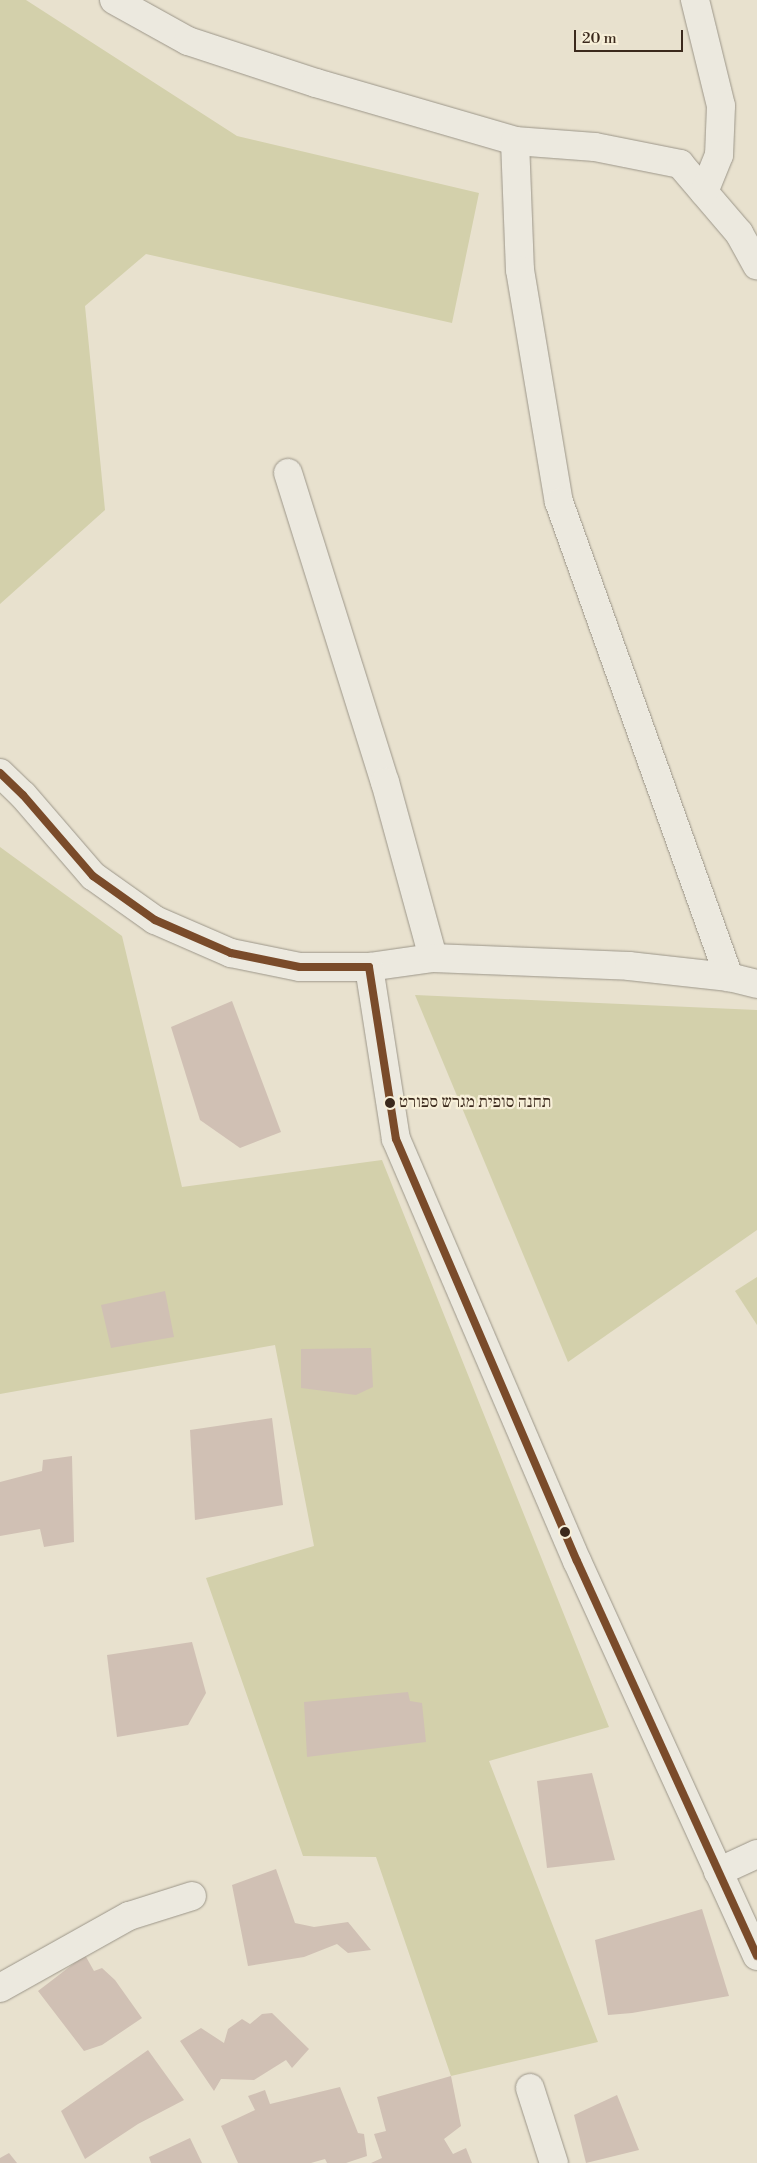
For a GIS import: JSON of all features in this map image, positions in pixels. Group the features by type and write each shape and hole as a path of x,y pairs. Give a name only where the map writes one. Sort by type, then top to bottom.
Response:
{"street":[{"path":"114,0 188,41 316,83 515,141 595,147 680,164 740,233 757,265"},
{"path":"695,0 721,106 719,155 704,192"},
{"path":"515,141 520,270 559,502 729,977"},
{"path":"288,473 385,782 432,958"},
{"path":"0,773 23,795 93,876 155,920 231,953 300,967 369,968 432,958 629,966 729,977 757,984"},
{"path":"369,968 396,1139 577,1561 757,1956"},
{"path":"718,1872 757,1854"},
{"path":"0,1988 129,1916 192,1896"},
{"path":"530,2088 554,2163"}],"shaded area":[{"path":"0,0 26,0 237,136 479,193 452,323 146,254 85,306 105,510 0,604"},
{"path":"0,847 122,936 182,1187 382,1160 609,1727 489,1761 598,2042 451,2076 376,1857 303,1856 206,1578 314,1546 275,1345 0,1394"},
{"path":"415,995 757,1010 757,1230 568,1362"},
{"path":"757,1277 757,1325 735,1291"}],"building":[{"path":"232,1001 281,1132 240,1148 200,1120 171,1027"},
{"path":"165,1291 174,1337 111,1348 101,1305"},
{"path":"371,1348 373,1387 356,1395 301,1388 301,1349"},
{"path":"272,1418 283,1505 195,1520 190,1430"},
{"path":"72,1456 74,1542 44,1547 40,1529 0,1536 0,1482 42,1471 43,1460"},
{"path":"192,1642 206,1693 188,1725 117,1737 107,1655"},
{"path":"408,1692 410,1701 422,1703 426,1742 307,1757 304,1702"},
{"path":"592,1773 615,1860 547,1868 537,1781"},
{"path":"276,1869 295,1923 314,1927 348,1922 371,1950 348,1953 337,1944 304,1957 248,1966 232,1885"},
{"path":"702,1909 729,1996 632,2013 608,2015 595,1940"},
{"path":"85,1955 94,1971 102,1968 115,1980 142,2018 102,2045 84,2051 38,1991"},
{"path":"272,2013 309,2049 292,2068 286,2060 254,2080 221,2079 214,2091 180,2041 201,2028 224,2043 228,2029 242,2019 250,2024 262,2014"},
{"path":"148,2050 184,2100 138,2124 85,2159 61,2111"},
{"path":"451,2076 461,2126 444,2139 453,2154 466,2148 472,2163 371,2163 382,2158 374,2134 386,2131 377,2097"},
{"path":"340,2087 358,2133 364,2134 367,2156 346,2163 327,2163 325,2159 311,2163 238,2163 221,2126 255,2110 248,2096 265,2090 270,2104"},
{"path":"617,2095 639,2150 586,2163 574,2115"},
{"path":"190,2138 202,2163 151,2163 149,2157"},
{"path":"9,2153 17,2163 0,2163 0,2158"}],"transit line":[{"path":"0,773 23,795 93,876 155,920 231,953 300,967 369,967"},
{"path":"369,967 396,1139 577,1561 757,1956"}],"place":[{"name":"תחנה סופית מגרש ספורט","path":"390,1103"}]}
